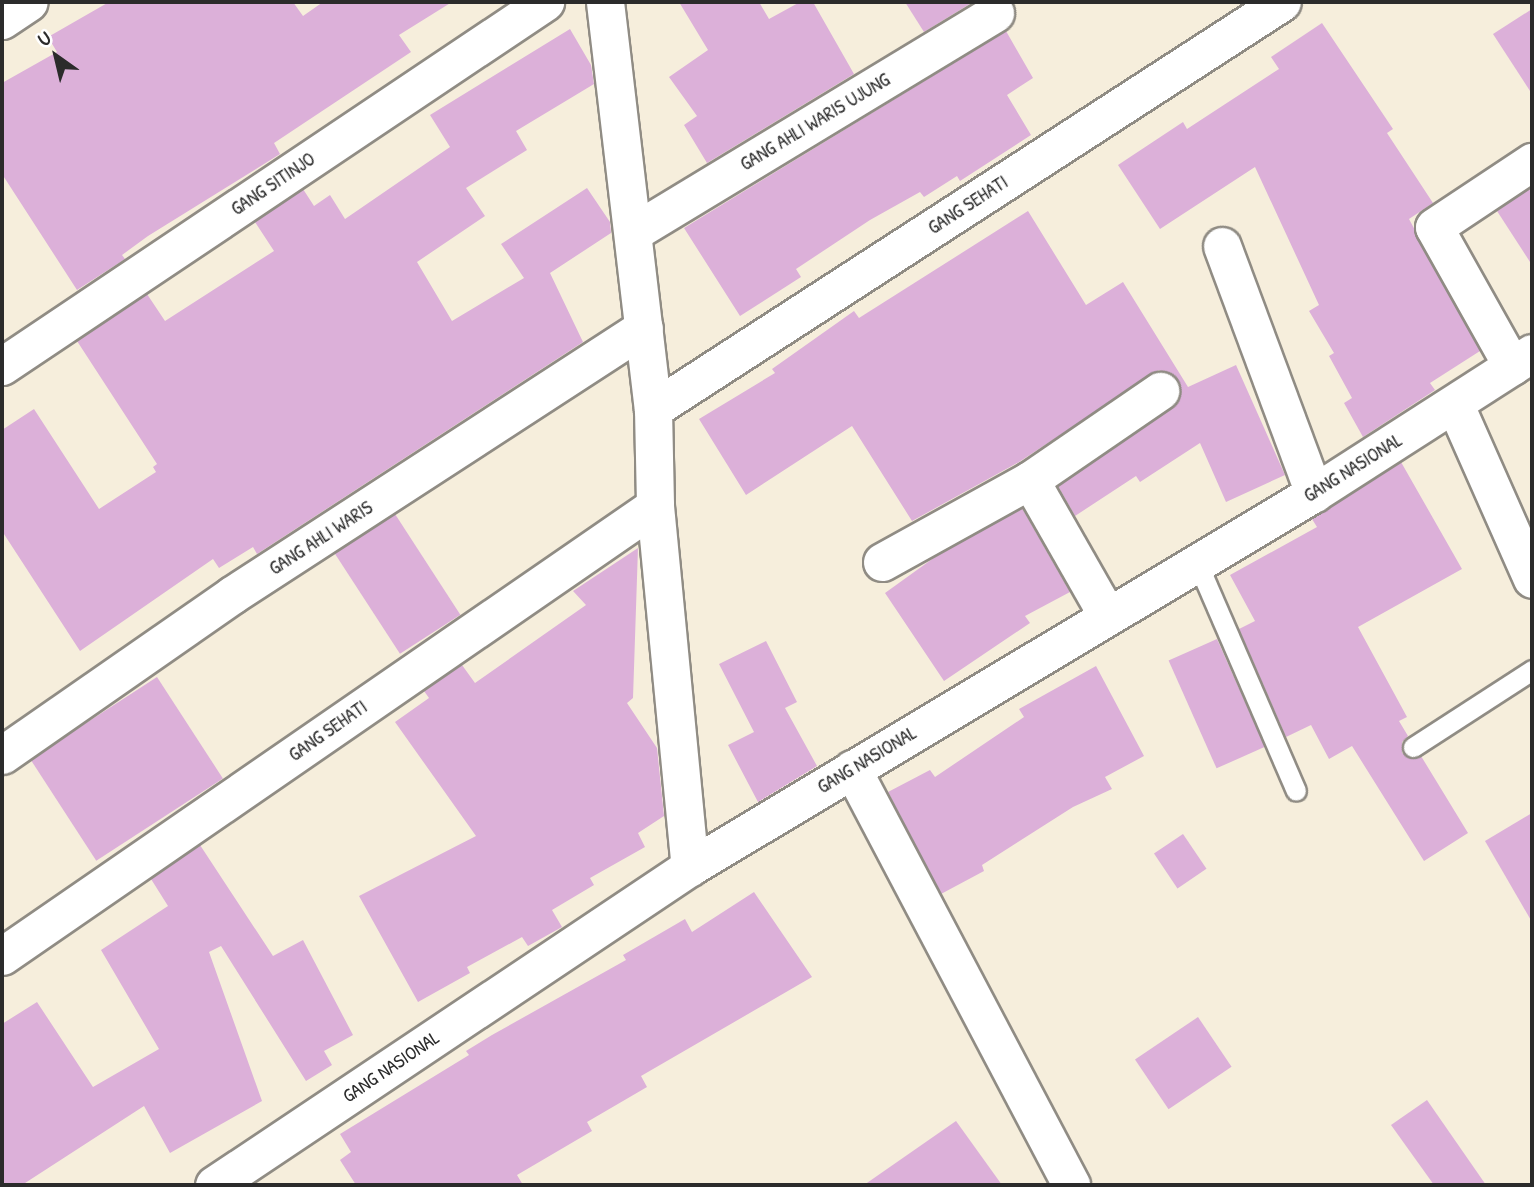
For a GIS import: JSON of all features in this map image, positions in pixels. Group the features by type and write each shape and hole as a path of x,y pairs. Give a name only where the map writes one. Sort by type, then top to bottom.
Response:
{"street":[{"path":"2,20 29,2"},
{"name":"GANG SITINJO","path":"2,366 545,2"},
{"path":"605,2 635,231 653,409 655,506 690,867"},
{"name":"GANG SEHATI","path":"653,409 1282,2"},
{"name":"GANG AHLI WARIS UJUNG","path":"635,231 995,13"},
{"path":"1522,359 1434,227 1532,162"},
{"path":"1222,246 1314,493"},
{"name":"GANG AHLI WARIS","path":"2,755 232,595 644,327"},
{"name":"GANG NASIONAL","path":"214,1185 690,867 1314,493 1455,405 1522,359"},
{"path":"882,562 1030,480 1160,391"},
{"path":"1455,405 1532,579"},
{"path":"1030,480 1107,615"},
{"name":"GANG SEHATI","path":"2,956 655,506"},
{"path":"852,769 1071,1185"}],"lane":[{"path":"1197,562 1296,791"},
{"path":"1413,747 1532,670"}],"building":[{"path":"109,2 293,2 303,16 323,2 452,2 399,35 411,52 274,143 280,154 148,236 122,255 125,259 77,290 2,174 2,83 57,52 48,37"},
{"path":"679,2 759,2 769,19 800,2 813,2 854,74 707,163 684,125 697,116 669,77 708,50"},
{"path":"905,2 973,2 924,32"},
{"path":"1532,9 1532,94 1493,34"},
{"path":"1322,23 1393,129 1387,133 1433,203 1409,219 1480,351 1430,383 1435,390 1363,437 1344,403 1352,398 1329,356 1334,353 1309,311 1319,305 1255,167 1160,229 1118,165 1183,122 1187,129 1279,69 1271,57"},
{"path":"570,29 591,65 594,84 516,131 527,150 466,188 485,216 417,262 452,321 524,278 501,244 587,188 610,222 611,233 550,273 583,342 257,554 253,547 219,568 213,559 80,651 2,531 2,430 34,409 99,509 156,472 153,467 157,464 77,341 147,294 165,321 274,251 255,222 303,189 314,206 330,195 345,219 450,147 430,115"},
{"path":"1006,31 1033,78 1007,95 1031,135 960,181 957,176 924,197 920,192 870,220 796,269 801,277 740,316 684,228"},
{"path":"1529,189 1532,194 1532,265 1497,211"},
{"path":"1028,211 1086,305 1123,282 1188,387 1236,365 1285,475 1226,502 1200,443 1140,482 1136,476 1075,516 1058,486 1179,401 1178,380 1159,370 1019,462 912,521 852,426 746,495 699,419 775,373 772,369 854,311 859,318"},
{"path":"1401,462 1462,569 1358,627 1407,717 1399,721 1408,736 1402,742 1402,753 1413,759 1421,756 1468,833 1424,861 1352,746 1329,759 1311,725 1286,737 1239,629 1255,621 1230,575 1317,527 1312,519"},
{"path":"1022,508 1070,592 1025,616 1030,623 944,681 885,593 935,557"},
{"path":"395,514 460,615 400,654 335,553"},
{"path":"638,548 633,698 627,703 657,748 664,816 638,833 645,847 590,878 594,885 552,910 562,927 528,946 522,937 467,967 470,973 418,1002 359,896 476,836 395,722 429,698 424,691 462,665 475,683 586,605 573,591"},
{"path":"1217,639 1265,747 1217,768 1169,661"},
{"path":"766,641 797,702 785,708 817,766 758,802 728,745 754,732 719,664"},
{"path":"1096,666 1144,756 1105,777 1112,789 1073,807 982,865 984,871 941,894 888,792 930,770 935,777 1024,717 1019,709"},
{"path":"157,677 223,778 96,861 30,759"},
{"path":"1532,813 1532,922 1485,841"},
{"path":"1183,834 1206,869 1177,888 1154,854"},
{"path":"200,845 273,956 303,940 353,1035 324,1051 332,1065 306,1081 221,946 209,952 262,1101 170,1153 144,1106 22,1185 2,1185 2,1024 37,1002 93,1087 159,1049 101,950 168,906 151,879"},
{"path":"754,892 812,977 641,1076 647,1087 587,1122 592,1131 517,1175 523,1185 356,1185 340,1160 351,1152 340,1134 469,1055 466,1051 492,1035 626,960 623,955 685,919 692,932"},
{"path":"1198,1017 1232,1067 1169,1109 1135,1059"},
{"path":"1427,1100 1486,1185 1434,1185 1391,1125"},
{"path":"956,1121 1002,1185 864,1185"}]}
